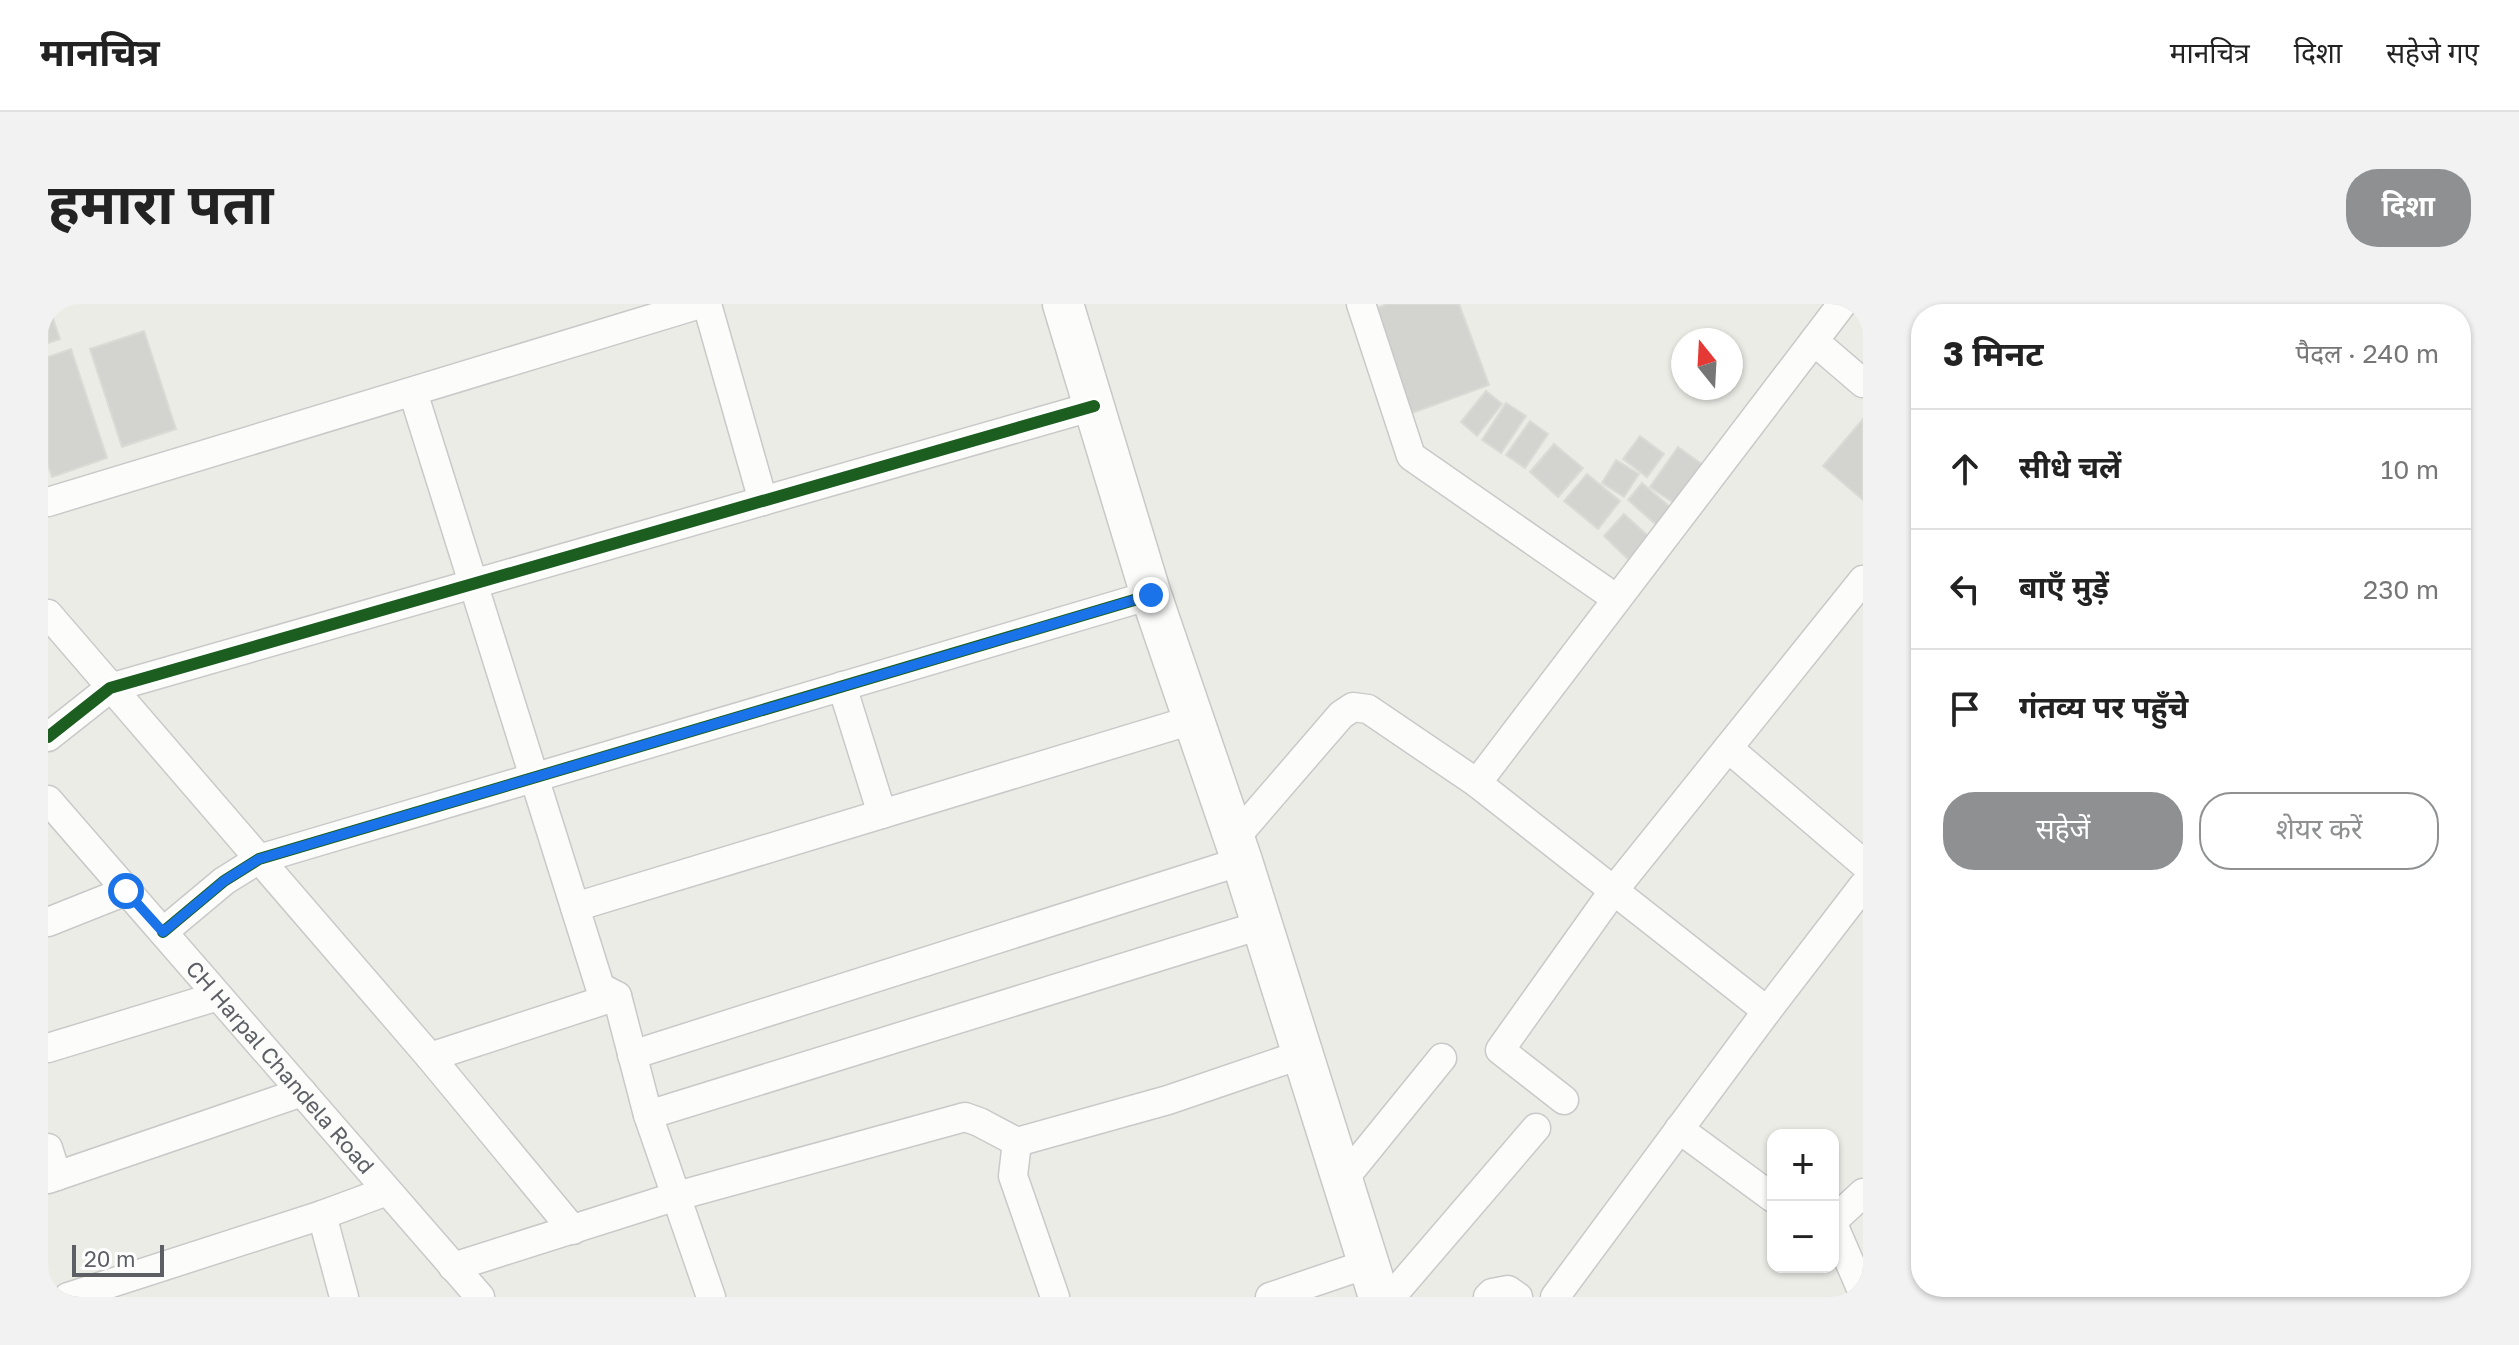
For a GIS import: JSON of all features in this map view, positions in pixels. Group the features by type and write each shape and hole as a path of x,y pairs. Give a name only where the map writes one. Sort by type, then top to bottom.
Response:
{"street":[{"path":"48,502 700,304"},
{"path":"707,304 763,501"},
{"path":"1063,304 1151,595 1238,850 1373,1281 1270,1297"},
{"path":"1361,304 1411,456 1617,599"},
{"path":"1477,783 1842,304"},
{"path":"1814,341 1863,383"},
{"path":"413,392 600,987 617,996 648,1115 711,1297"},
{"path":"48,737 110,688 1094,406"},
{"path":"1564,1100 1500,1050 1614,890 1728,748 1853,611 1863,580"},
{"path":"163,932 224,881 259,859 1151,595"},
{"path":"48,614 430,1057 573,1230"},
{"path":"842,686 882,814"},
{"path":"632,1055 1238,850 1341,715 1353,707 1368,709 1477,783 1767,1011"},
{"path":"575,907 1192,720"},
{"path":"1728,748 1863,863"},
{"name":"CH Harpal Chandela Road","path":"50,805 480,1297"},
{"path":"1555,1297 1863,886"},
{"path":"48,922 126,891"},
{"path":"648,1115 1261,925"},
{"path":"48,1048 218,996"},
{"path":"430,1057 617,996"},
{"path":"453,1267 677,1196 965,1117 1017,1142 1168,1100 1303,1054"},
{"path":"1343,1180 1442,1058"},
{"path":"48,1148 53,1178 302,1092"},
{"path":"1391,1297 1536,1128"},
{"path":"1679,1129 1767,1194"},
{"path":"1017,1142 1013,1159 1015,1184 1055,1297"},
{"path":"85,1295 387,1191"},
{"path":"1839,1217 1863,1193"},
{"path":"322,1215 344,1297"},
{"path":"1839,1237 1863,1293"},
{"path":"1488,1297 1492,1293 1508,1290 1518,1297"}],"building":[{"path":"48,304 60,339 48,343"},
{"path":"1387,304 1459,304 1489,385 1404,416 1366,312"},
{"path":"144,331 176,429 122,447 90,349"},
{"path":"71,349 107,458 52,477 48,465 48,357"},
{"path":"1486,391 1502,404 1477,436 1461,422"},
{"path":"1506,403 1526,416 1501,453 1482,440"},
{"path":"1863,419 1863,500 1823,466"},
{"path":"1530,421 1548,434 1525,468 1506,455"},
{"path":"1640,436 1664,454 1647,477 1623,459"},
{"path":"1554,444 1583,468 1558,497 1530,472"},
{"path":"1678,447 1706,467 1678,506 1650,487"},
{"path":"1616,460 1639,474 1624,497 1602,483"},
{"path":"1587,474 1620,501 1598,529 1564,501"},
{"path":"1642,483 1676,512 1661,529 1628,500"},
{"path":"1624,514 1655,542 1634,565 1604,536"}],"cycle path":[{"path":"48,737 110,688 1094,406"},
{"path":"163,932 224,881 259,859 1151,595"}],"route":[{"path":"126,891 163,932 224,881 259,859 1151,595"}]}
